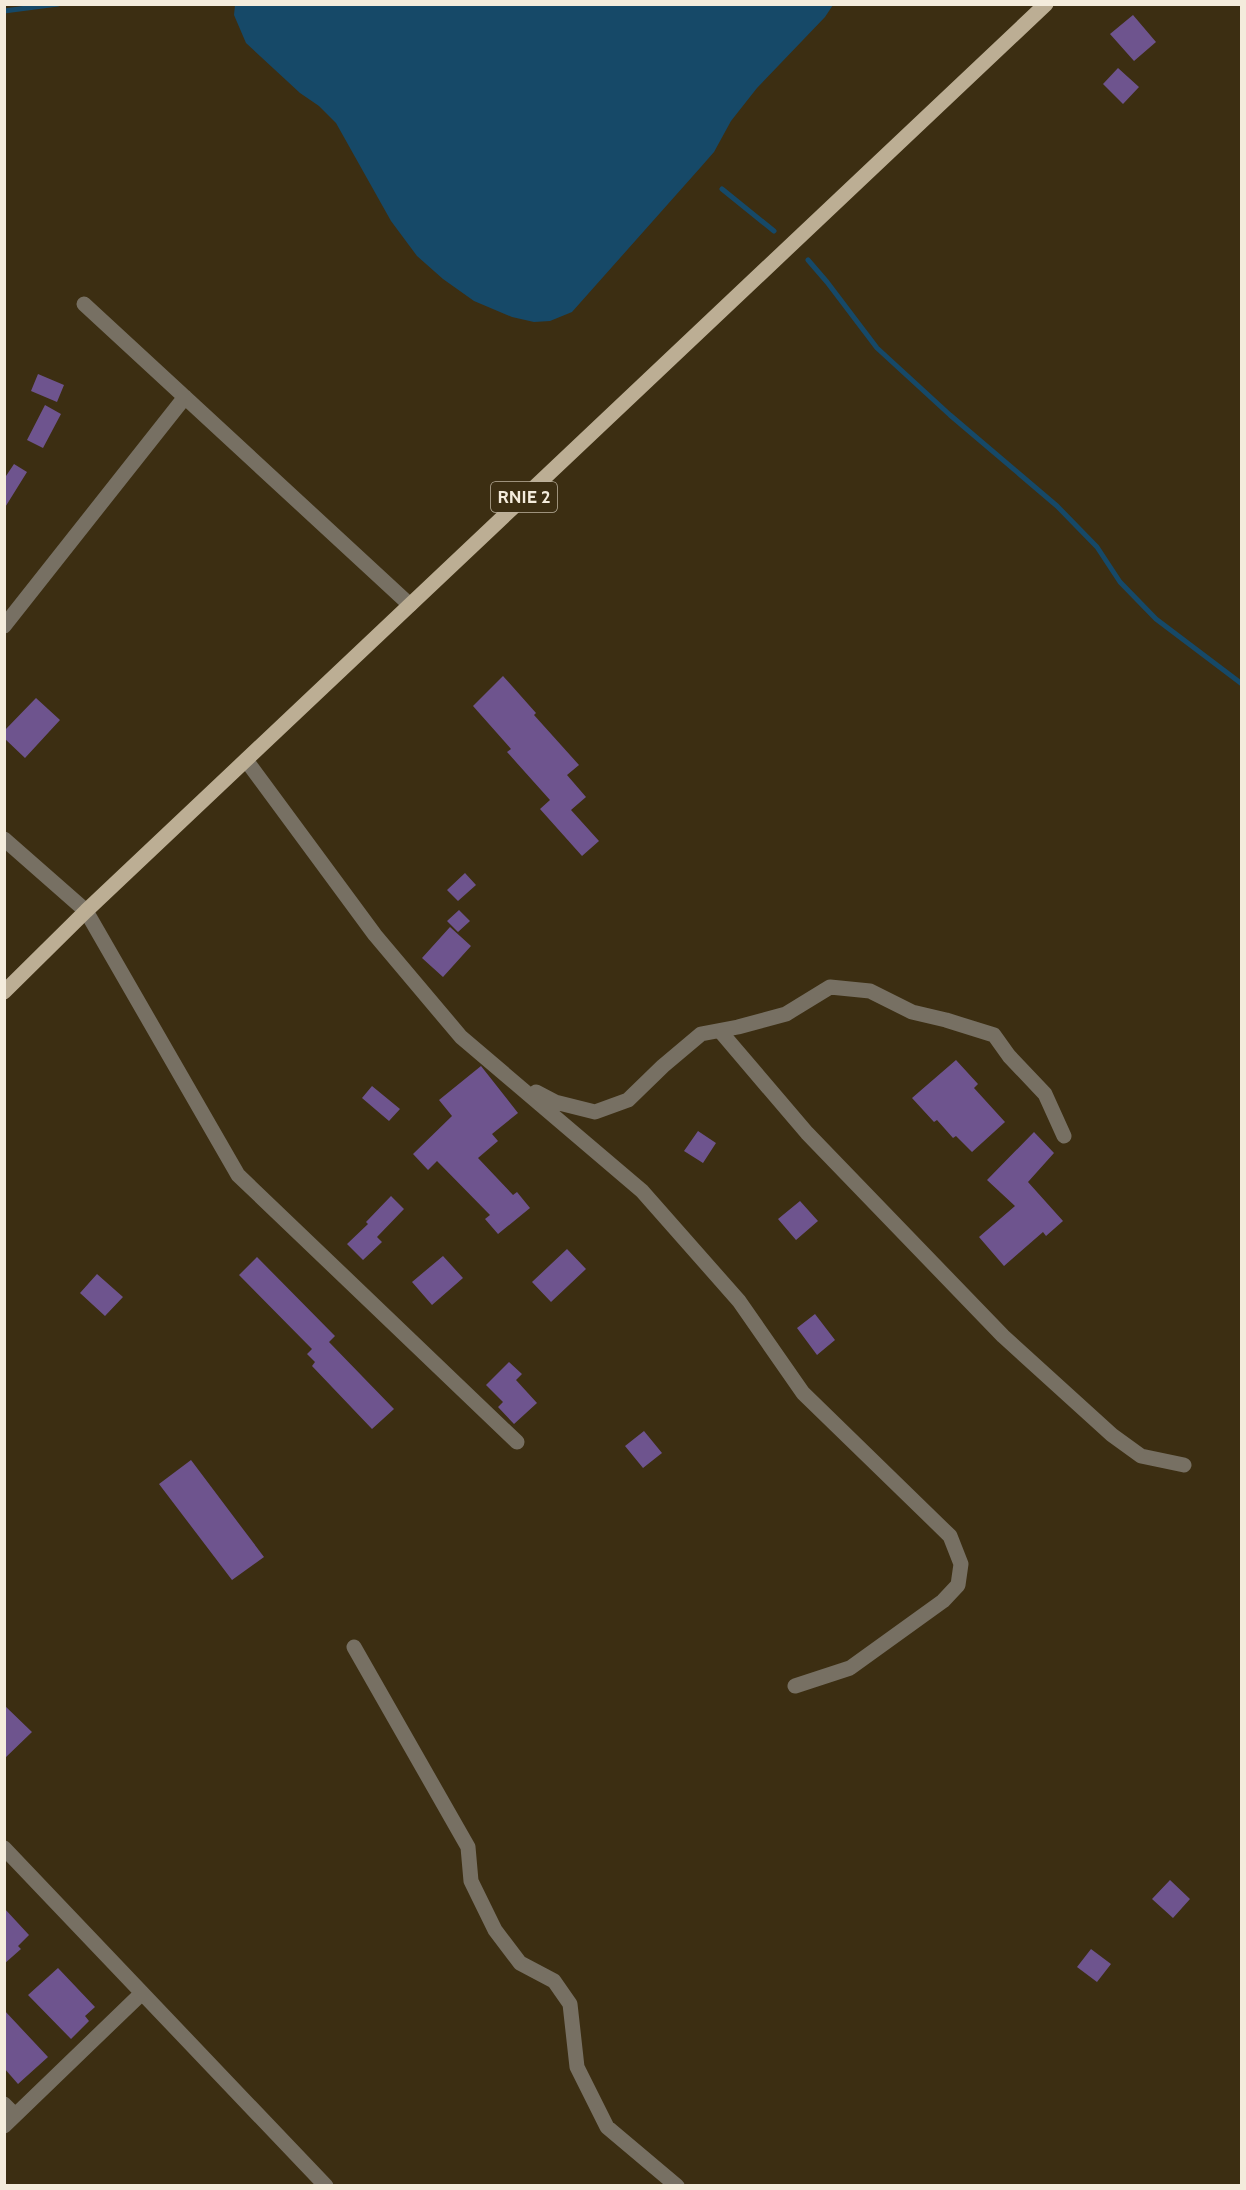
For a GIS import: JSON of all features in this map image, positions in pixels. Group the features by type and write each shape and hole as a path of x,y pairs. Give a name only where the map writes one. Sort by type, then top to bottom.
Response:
{"main road":[{"name":"RNIE 2","path":"4,992 86,911 1046,4"}],"street":[{"path":"84,304 410,604"},
{"path":"4,626 185,397"},
{"path":"246,760 375,935 461,1037 642,1191 739,1301 803,1392 950,1536 961,1564 958,1585 943,1601 850,1668 795,1686"},
{"path":"4,839 86,911 238,1175 517,1442"},
{"path":"517,1083 555,1102 595,1112 628,1100 663,1066 701,1035 786,1014 830,987 870,991 912,1012 994,1035 1008,1056 1045,1094 1064,1136"},
{"path":"720,1031 807,1133 1003,1335 1112,1435 1141,1456 1184,1465"},
{"path":"354,1647 468,1847 471,1881 495,1930 520,1963 555,1981 570,2004 577,2067 607,2127 677,2186"},
{"path":"4,1848 326,2186"},
{"path":"8,2115 142,1993"}],"water":[{"path":"833,4 825,17 757,88 731,121 714,152 572,312 550,321 534,322 512,317 474,301 443,279 417,256 391,221 336,123 246,43 234,15 235,5"}],"building":[{"path":"1133,15 1156,42 1134,61 1110,34"},
{"path":"1118,68 1139,87 1123,104 1103,84"},
{"path":"38,374 64,385 57,402 31,391"},
{"path":"45,405 61,414 43,448 27,440"},
{"path":"14,464 27,472 4,509 4,479"},
{"path":"503,676 579,765 567,775 586,797 571,810 599,841 582,856 540,809 550,800 507,752 511,749 473,706"},
{"path":"36,698 60,720 25,758 4,738 4,731"},
{"path":"465,873 476,885 458,901 447,890"},
{"path":"459,910 470,921 458,932 447,921"},
{"path":"450,927 471,946 443,977 422,958"},
{"path":"956,1060 978,1084 974,1088 1005,1122 972,1152 956,1136 953,1138 937,1120 934,1122 912,1098"},
{"path":"481,1066 518,1113 492,1134 498,1141 478,1158 513,1195 517,1192 530,1208 498,1234 485,1219 490,1215 437,1161 428,1170 413,1154 452,1116 439,1100"},
{"path":"372,1086 400,1109 389,1121 362,1098"},
{"path":"698,1131 716,1143 703,1163 684,1151"},
{"path":"1034,1132 1054,1153 1028,1182 1063,1221 1046,1236 1043,1232 1004,1266 979,1237 1015,1206 987,1180"},
{"path":"391,1196 404,1209 377,1237 382,1242 363,1260 347,1244 368,1224 366,1222"},
{"path":"800,1201 818,1221 796,1240 778,1219"},
{"path":"567,1249 586,1269 551,1302 532,1282"},
{"path":"443,1256 463,1278 432,1305 412,1282"},
{"path":"257,1257 335,1336 329,1342 394,1409 372,1429 312,1366 315,1362 307,1354 312,1349 239,1275"},
{"path":"97,1274 123,1297 105,1316 80,1293"},
{"path":"815,1314 835,1340 817,1355 797,1328"},
{"path":"509,1362 522,1374 516,1380 537,1403 514,1424 498,1407 503,1402 486,1385"},
{"path":"644,1431 662,1453 643,1468 625,1446"},
{"path":"191,1460 264,1557 232,1580 159,1484"},
{"path":"4,1705 32,1732 4,1759"},
{"path":"1170,1880 1190,1899 1173,1918 1152,1899"},
{"path":"4,1908 29,1935 18,1946 21,1949 4,1964"},
{"path":"1091,1949 1111,1964 1097,1982 1077,1967"},
{"path":"58,1968 95,2007 85,2016 89,2021 71,2039 28,1995"},
{"path":"4,2010 48,2057 18,2084 4,2068"}],"waterway":[{"path":"4,11 58,4"},
{"path":"722,189 774,231"},
{"path":"808,260 877,348 950,415 1057,506 1097,547 1120,582 1156,619 1242,684"}]}
